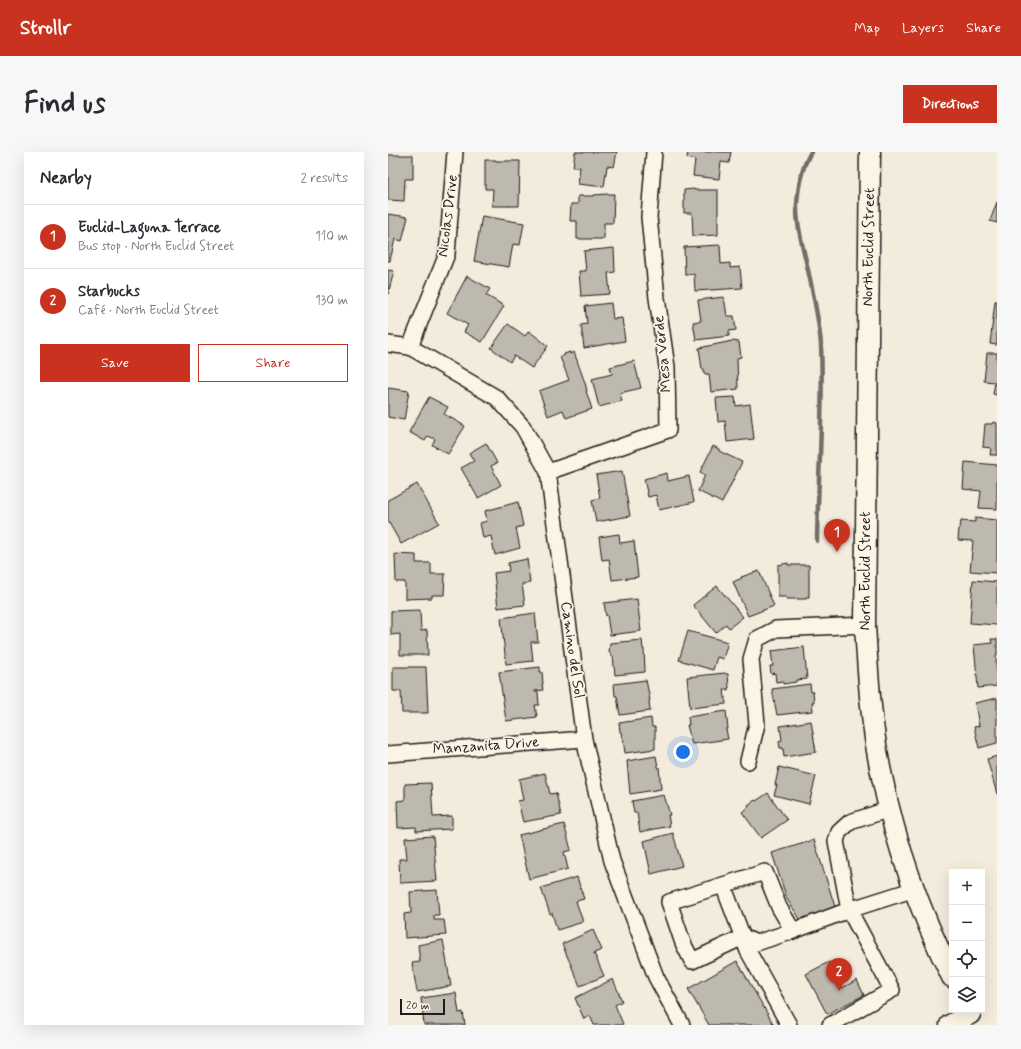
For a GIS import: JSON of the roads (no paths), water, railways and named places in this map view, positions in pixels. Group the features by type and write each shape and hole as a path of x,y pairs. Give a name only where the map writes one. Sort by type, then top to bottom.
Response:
{"main road":[{"name":"North Euclid Street","path":"870,152 865,625 869,687 874,732 882,777 906,867 936,946 949,971"},
{"path":"950,1025 972,1016"}],"street":[{"name":"Nicolas Drive","path":"410,347 447,254 455,152"},
{"name":"Mesa Verde","path":"548,472 668,430 667,367 657,298 649,216 654,152"},
{"name":"Camino del Sol","path":"388,344 410,347 497,398 523,426 548,472 584,739 612,861 656,977 682,1025"},
{"path":"748,760 757,724 751,659 757,639 776,629 865,625"},
{"name":"Manzanita Drive","path":"388,754 584,739"},
{"path":"830,1025 892,990 849,910 836,841 839,832 850,822 890,809"},
{"path":"793,931 779,907 765,872 669,902 682,942 692,961 743,937 756,943 793,931 849,910 915,889"},
{"path":"723,885 748,951 789,1025"}],"waterway":[{"path":"811,152 805,164 799,184 797,218 817,313 821,345 822,369 817,541"}],"place":[{"name":"Euclid-Laguna Terrace","path":"837,552"},
{"name":"Starbucks","path":"839,991"}]}
